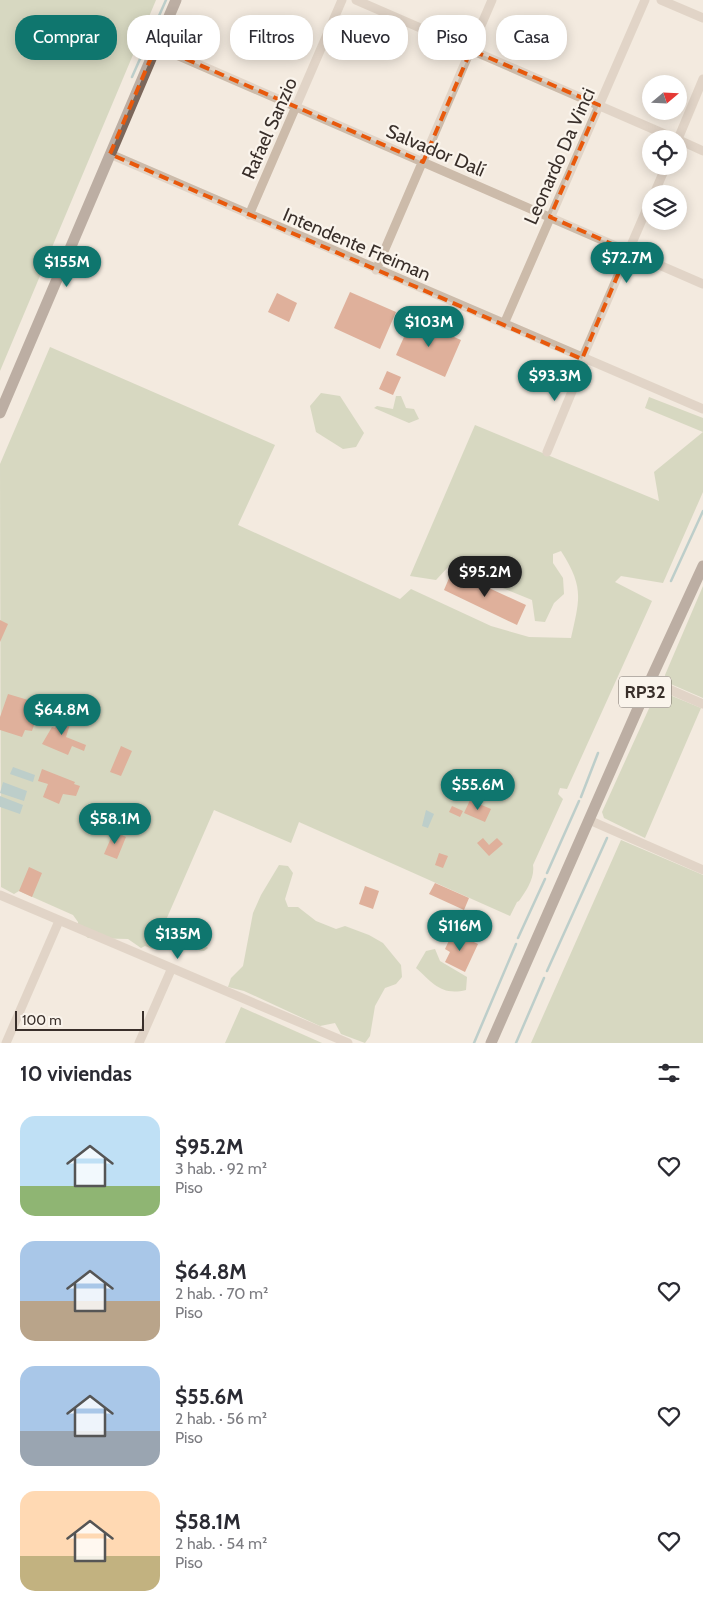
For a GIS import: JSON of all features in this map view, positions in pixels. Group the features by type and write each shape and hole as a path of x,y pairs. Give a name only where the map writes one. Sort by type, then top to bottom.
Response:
{"main road":[{"path":"169,15 176,0"},
{"path":"0,413 150,60"},
{"name":"RP32","path":"491,1043 650,681 703,566"}],"street":[{"name":"Rafael Sanzio","path":"249,215 342,0"},
{"path":"356,0 418,27"},
{"path":"486,15 492,0"},
{"name":"Leonardo Da Vinci","path":"504,324 645,0"},
{"path":"662,0 703,18"},
{"path":"486,56 657,130"},
{"name":"Salvador Dalí","path":"189,60 703,284"},
{"path":"376,270 468,60"},
{"path":"682,130 703,79"},
{"path":"687,143 703,151"},
{"name":"Intendente Freiman","path":"110,154 703,410"},
{"path":"547,452 642,219"},
{"path":"650,681 703,704"},
{"path":"589,820 703,870"},
{"path":"0,895 171,970 348,1043"},
{"path":"6,1043 59,921"},
{"path":"139,1043 171,970"}],"highlighted area":[{"path":"156,46 423,162 471,50 599,105 550,217 628,251 582,359 110,154"}],"green space":[{"path":"0,0 156,0 150,15 127,15 127,60 131,60 0,371"},
{"path":"50,347 275,445 238,525 400,599 411,589 491,626 529,637 571,638 578,602 577,584 574,574 561,551 553,554 553,563 563,578 564,594 554,603 545,622 535,621 532,600 449,566 436,580 410,576 475,425 659,501 654,472 703,432 703,492 663,583 621,576 615,582 652,601 567,789 560,788 558,794 563,799 533,865 533,875 529,884 510,916 299,822 291,843 214,810 166,920 187,923 191,920 197,921 206,934 203,943 208,948 204,951 174,938 158,940 153,949 145,946 141,948 128,939 88,938 78,929 78,922 73,915 19,891 14,894 1,887 0,464"},
{"path":"321,393 340,396 364,433 356,447 343,449 316,432 310,406"},
{"path":"396,396 401,396 406,408 414,409 419,419 409,423 374,408 377,406 393,409"},
{"path":"649,397 703,418 703,432 645,408"},
{"path":"703,586 703,698 666,682 665,675"},
{"path":"660,691 701,708 645,838 604,818 602,812 656,693"},
{"path":"621,840 703,875 703,1043 531,1043"},
{"path":"279,865 288,866 293,873 285,899 288,907 298,907 316,921 336,929 345,926 369,935 383,943 401,965 402,977 396,984 385,988 375,1006 370,1036 365,1043 341,1034 335,1023 320,1026 244,991 228,987 231,978 243,966 253,913 261,895"},
{"path":"435,949 440,961 467,977 466,990 444,990 416,968 426,951"},
{"path":"241,1007 322,1043 225,1043"}],"water":[{"path":"13,767 35,775 33,782 10,774"},
{"path":"3,782 27,791 24,801 0,793"},
{"path":"0,796 23,805 20,814 0,807"},
{"path":"426,810 434,814 428,828 422,826"}],"building":[{"path":"350,292 396,312 380,349 334,328"},
{"path":"277,293 297,303 289,322 268,312"},
{"path":"412,319 461,340 445,377 396,355"},
{"path":"387,371 401,377 393,395 379,389"},
{"path":"452,571 526,605 517,625 444,590"},
{"path":"0,620 8,624 0,642"},
{"path":"8,694 45,705 43,712 39,710 32,731 25,730 22,737 0,730 0,717"},
{"path":"63,711 73,715 66,737 86,745 84,751 72,746 68,755 42,744 52,727 55,728"},
{"path":"121,746 132,751 121,776 110,772"},
{"path":"42,769 75,782 74,784 80,786 76,796 63,794 59,804 43,797 48,784 38,781"},
{"path":"470,800 491,809 485,822 464,813"},
{"path":"452,806 463,811 460,817 449,812"},
{"path":"114,831 126,837 117,859 104,854"},
{"path":"483,838 489,845 497,838 503,844 489,856 477,843"},
{"path":"439,853 448,856 443,868 435,865"},
{"path":"29,867 42,873 32,897 19,891"},
{"path":"435,883 469,898 464,910 429,894"},
{"path":"365,886 379,891 373,909 359,904"},
{"path":"453,932 478,944 465,972 445,962 450,952 445,949"}],"waterway":[{"path":"132,77 166,0"},
{"path":"671,581 703,511"},
{"path":"581,797 598,753"},
{"path":"547,873 579,801"},
{"path":"547,971 607,838"},
{"path":"518,938 545,879"},
{"path":"474,1043 516,944"},
{"path":"516,1043 544,978"}]}
